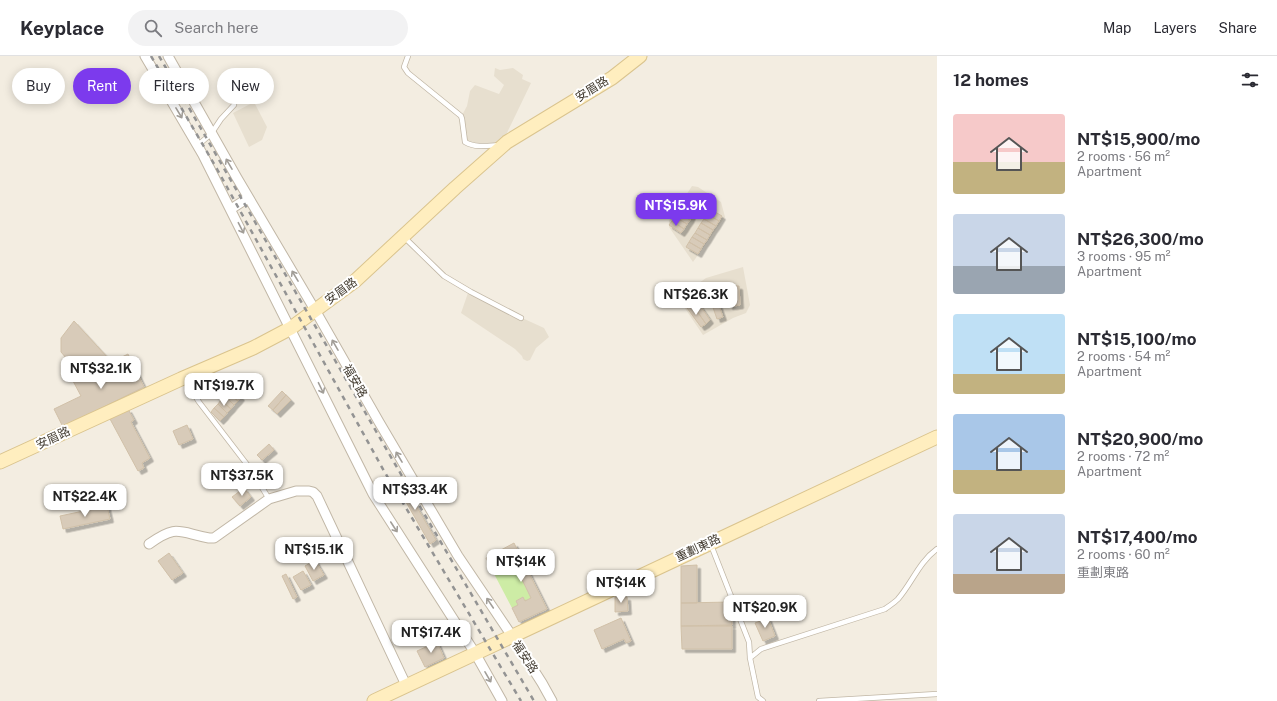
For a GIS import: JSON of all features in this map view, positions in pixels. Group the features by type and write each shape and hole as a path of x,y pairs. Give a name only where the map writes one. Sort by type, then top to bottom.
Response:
{"street":[{"path":"145,56 198,144 373,494 475,653 502,701"},
{"name":"福安路","path":"168,56 248,198 458,556 512,636 552,701"},
{"name":"安眉路","path":"0,462 253,348 291,328 356,281 455,188 505,144 612,78 640,56"},
{"path":"231,209 248,198"},
{"name":"重劃東路","path":"374,701 710,542 937,437"},
{"path":"149,544 162,535 177,530 214,538 269,499 296,491 313,492 317,496 406,685"}],"lane":[{"path":"408,56 404,67 408,73 461,116 465,142 470,145 477,146 505,144"},
{"path":"198,144 211,134 220,119 234,105"},
{"path":"404,237 444,276 521,318"},
{"path":"184,378 199,402 252,471 269,499"},
{"path":"710,542 749,642 750,658 758,697 763,701"},
{"path":"750,658 761,649 885,609 897,600 923,562 937,549"},
{"path":"819,701 937,694"}],"shaded area":[{"path":"495,68 500,70 513,68 523,75 522,79 531,83 504,139 488,149 487,147 466,142 460,119 467,106 470,91 475,85 499,94 504,85 494,76"},
{"path":"250,104 255,104 267,127 262,140 249,147 233,113"},
{"path":"692,186 698,187 721,202 725,217 693,262 669,227 669,221"},
{"path":"743,267 750,305 746,313 733,318 703,335 678,298 706,278"},
{"path":"468,293 544,328 549,337 536,348 530,360 527,361 523,359 515,349 461,313"}],"green space":[{"path":"511,557 531,598 525,601 523,597 516,601 518,605 512,608 491,568"}],"building":[{"path":"683,203 695,211 692,215 681,208"},
{"path":"681,208 692,215 690,220 678,212"},
{"path":"710,209 722,216 719,221 707,214"},
{"path":"678,212 690,220 687,224 675,217"},
{"path":"707,214 719,221 716,226 704,219"},
{"path":"675,217 687,224 684,229 672,221"},
{"path":"704,219 716,226 713,230 701,223"},
{"path":"672,221 684,229 681,233 669,225"},
{"path":"701,223 713,230 710,235 698,228"},
{"path":"698,228 710,235 707,240 695,233"},
{"path":"695,233 707,240 704,244 692,237"},
{"path":"692,237 704,244 701,249 689,242"},
{"path":"689,242 701,249 698,254 686,247"},
{"path":"728,286 733,286 734,306 729,306"},
{"path":"733,286 739,286 740,305 734,306"},
{"path":"715,294 723,317 717,319 709,296"},
{"path":"697,301 710,320 706,324 692,304"},
{"path":"692,304 706,324 701,327 687,308"},
{"path":"74,321 109,359 80,374 61,352 61,338"},
{"path":"128,354 144,387 63,427 54,409 81,396 73,381"},
{"path":"232,389 241,397 238,401 228,393"},
{"path":"282,391 286,395 273,410 268,406"},
{"path":"228,393 238,401 234,405 225,396"},
{"path":"286,395 291,400 277,414 273,410"},
{"path":"225,396 234,405 231,409 221,400"},
{"path":"221,400 231,409 227,413 218,404"},
{"path":"218,404 227,413 224,417 214,408"},
{"path":"214,408 224,417 220,421 211,412"},
{"path":"128,409 134,420 131,422 150,458 142,463 144,468 138,471 110,419"},
{"path":"187,425 193,439 179,445 173,431"},
{"path":"269,444 274,450 262,460 257,455"},
{"path":"400,478 436,540 430,544 394,481"},
{"path":"244,488 251,497 240,506 232,497"},
{"path":"107,506 110,519 63,529 60,516"},
{"path":"514,543 547,609 519,622 512,608 518,605 516,601 523,597 525,601 531,598 511,557 491,568 486,558"},
{"path":"169,553 183,573 172,580 158,561"},
{"path":"315,560 324,575 313,581 305,566"},
{"path":"697,565 697,603 681,603 681,566"},
{"path":"303,571 311,585 301,590 293,577"},
{"path":"286,574 297,597 293,599 282,576"},
{"path":"615,597 627,597 628,611 615,612"},
{"path":"731,602 732,625 681,626 681,603"},
{"path":"621,618 631,641 626,643 624,639 602,649 594,630"},
{"path":"768,618 775,636 763,641 755,623"},
{"path":"681,626 732,626 732,649 682,649"},
{"path":"437,642 444,658 425,667 417,651"}],"railway":[{"path":"151,56 217,169 384,471 521,701"},
{"path":"159,56 534,701"}]}
